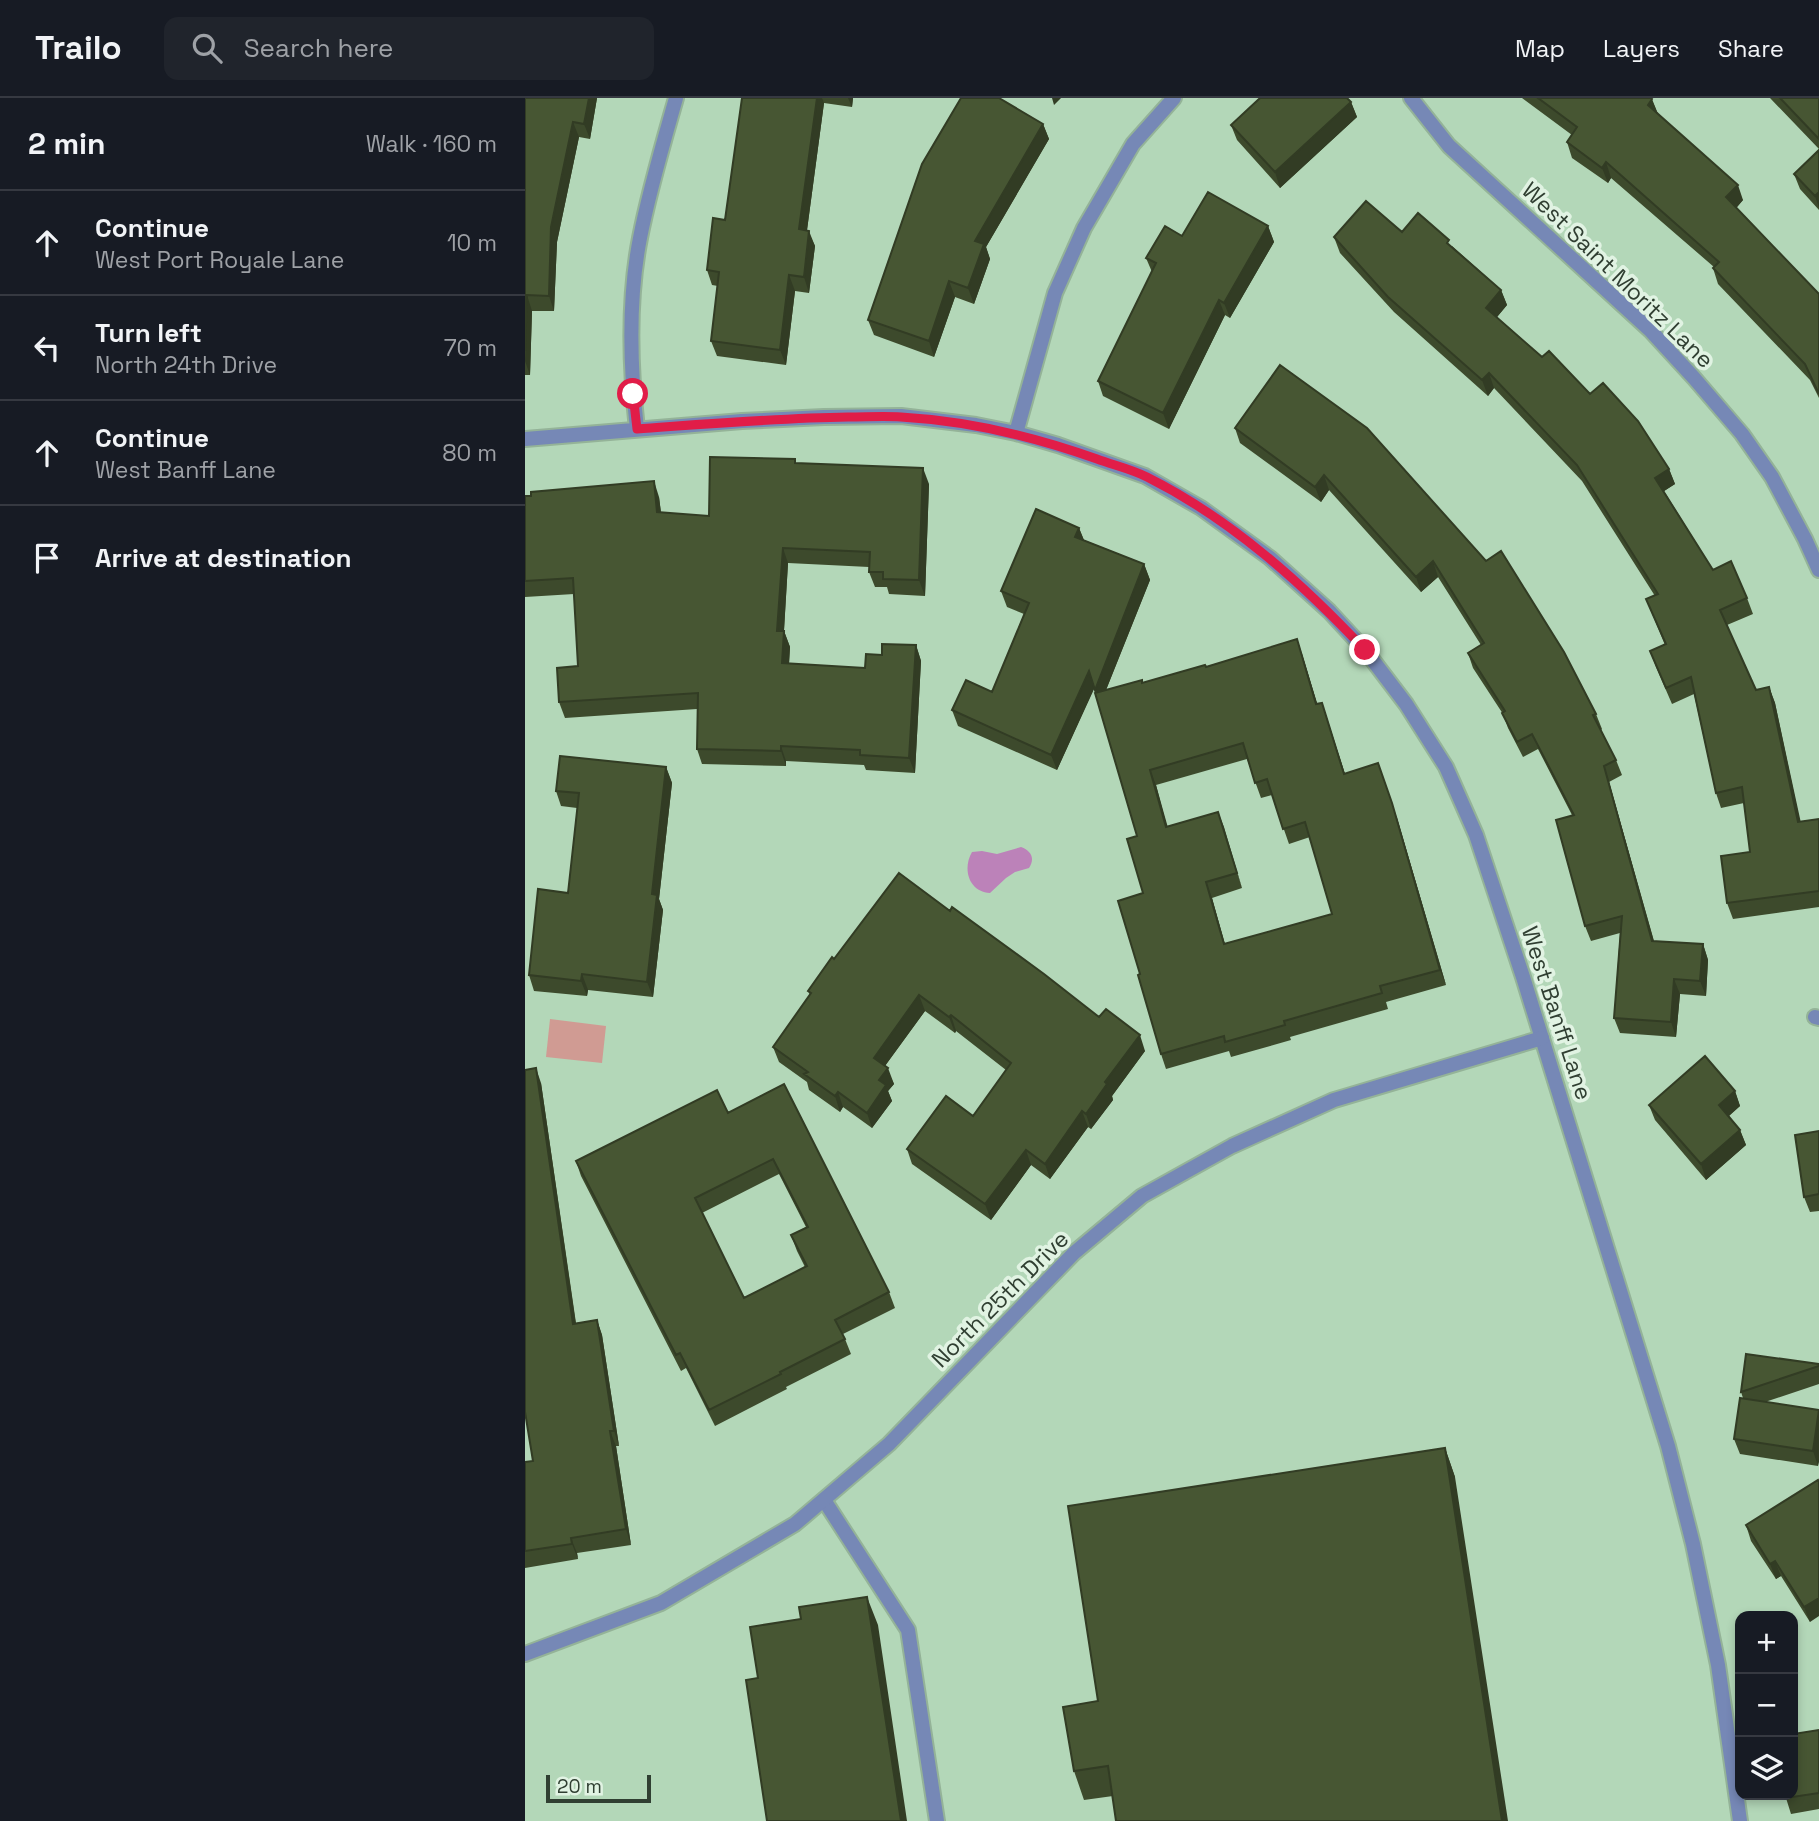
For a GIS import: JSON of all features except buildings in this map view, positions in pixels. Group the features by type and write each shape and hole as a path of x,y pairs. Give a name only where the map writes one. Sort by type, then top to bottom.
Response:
{"street":[{"path":"637,429 633,394 631,318 640,239 676,98"},
{"path":"1016,433 1055,293 1084,228 1133,145 1174,98"},
{"name":"West Saint Moritz Lane","path":"1411,98 1449,146 1650,330 1694,378 1742,434 1772,477 1819,570"},
{"name":"West Banff Lane","path":"525,439 824,417 901,416 1016,433 1145,476 1201,508 1270,558 1329,611 1365,650 1406,704 1445,767 1476,835 1542,1038 1668,1446 1690,1532 1718,1665 1740,1821"},
{"name":"North 25th Drive","path":"525,1654 661,1603 795,1524 889,1444 1074,1253 1142,1196 1232,1146 1333,1100 1542,1038"},
{"path":"824,1500 908,1630 937,1821"}],"shaded area":[{"path":"1021,847 1031,856 1029,868 1015,872 990,893 977,889 972,884 968,865 972,852 997,854"},
{"path":"550,1019 606,1026 602,1063 546,1057"}],"route":[{"path":"633,394 637,429 742,421 901,416 976,425 1058,445 1145,476 1201,508 1270,558 1329,611 1365,650"}]}
